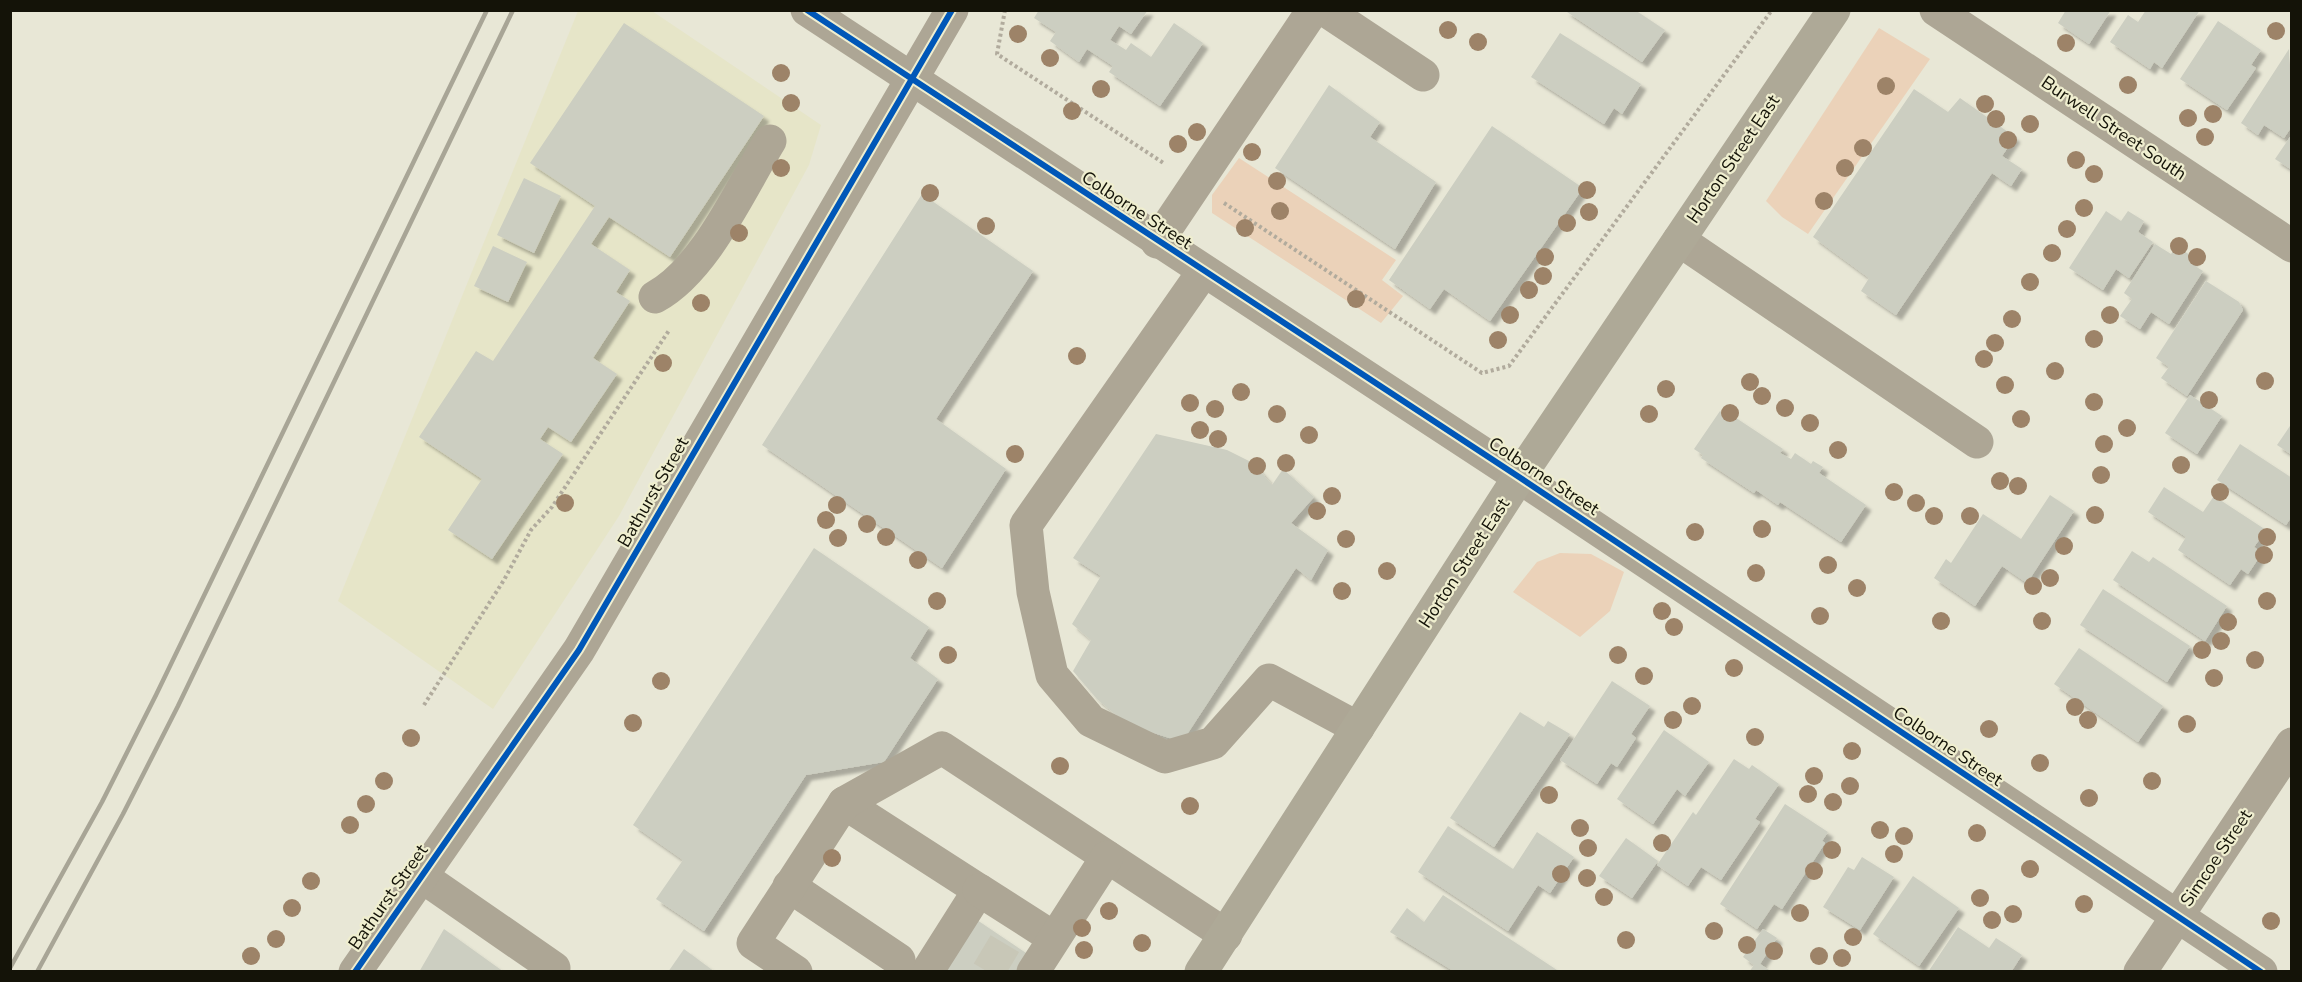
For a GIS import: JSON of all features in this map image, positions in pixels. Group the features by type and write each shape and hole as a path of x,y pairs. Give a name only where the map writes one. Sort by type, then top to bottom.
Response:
{"main road":[{"name":"Horton Street East","path":"1201,972 1519,477 1834,10"}],"street":[{"name":"Colborne Street","path":"807,10 1157,242 1519,477 2260,972"},
{"name":"Bathurst Street","path":"355,972 579,650 951,10"},
{"path":"1157,242 1313,10"},
{"path":"1325,10 1423,75"},
{"name":"Burwell Street South","path":"1936,10 2292,246"},
{"path":"655,297 674,287 699,258 770,141"},
{"path":"1679,240 1977,442"},
{"path":"1203,272 1026,525 1033,592 1052,675 1091,721 1165,757 1213,742 1269,680 1358,728"},
{"name":"Simcoe Street","path":"2140,972 2292,744"},
{"path":"796,972 753,943 789,886 844,803 942,748 1226,935"},
{"path":"844,803 979,891 1014,928 1054,938"},
{"path":"1032,972 1107,857"},
{"path":"421,876 554,968"},
{"path":"789,886 913,966 979,891"}],"path":[{"path":"1005,10 998,54 1482,373 1509,366 1772,10"},
{"path":"424,705 504,580 531,530 552,507 673,326"}],"shaded area":[{"path":"578,11 652,11 821,125 809,165 619,516 493,709 338,601"},
{"path":"1879,28 1930,59 1808,234 1782,217 1766,201"},
{"path":"1239,158 1396,260 1382,280 1403,296 1381,323 1212,213 1212,195"},
{"path":"1560,553 1591,554 1624,572 1610,611 1580,637 1513,592 1537,562"}],"building":[{"path":"1039,10 1148,10 1131,34 1119,26 1110,40 1126,50 1131,43 1151,57 1174,23 1203,43 1160,106 1109,72 1113,66 1087,49 1079,62 1050,41 1056,32 1034,18"},
{"path":"1564,10 1635,10 1665,30 1642,62"},
{"path":"2066,10 2111,10 2089,44 2058,23"},
{"path":"2146,10 2200,10 2162,68 2154,62 2150,69 2110,42 2128,15 2138,22"},
{"path":"2218,21 2261,50 2251,65 2256,68 2227,110 2180,79"},
{"path":"624,23 764,116 670,257 609,217 591,244 630,270 616,292 630,301 593,358 617,374 571,442 548,427 540,439 563,454 492,559 448,530 482,479 419,437 476,351 493,361 595,206 530,163"},
{"path":"1560,33 1641,84 1622,114 1614,108 1604,124 1531,77"},
{"path":"2289,49 2292,126 2284,138 2264,125 2258,135 2241,123"},
{"path":"1329,85 1380,122 1370,137 1436,182 1395,249 1275,168"},
{"path":"1914,89 1948,112 1960,98 2015,137 2002,156 2022,169 2011,186 1992,173 1896,315 1861,291 1869,278 1813,237"},
{"path":"1492,126 1583,188 1490,321 1444,289 1430,309 1389,280"},
{"path":"2292,134 2292,170 2275,159"},
{"path":"524,178 561,196 534,253 497,235"},
{"path":"922,194 1033,271 936,419 1006,469 942,568 762,445"},
{"path":"2106,211 2121,221 2128,211 2144,221 2138,232 2153,242 2129,278 2116,269 2103,290 2069,268"},
{"path":"2155,244 2171,254 2176,246 2193,257 2190,263 2203,271 2169,324 2151,312 2140,329 2120,316 2132,299 2124,293"},
{"path":"493,246 527,262 508,302 474,286"},
{"path":"2206,281 2239,302 2243,310 2187,396 2161,378 2169,367 2156,358"},
{"path":"2190,395 2222,416 2197,454 2165,433"},
{"path":"1720,411 1728,417 1730,414 1783,449 1780,453 1791,459 1795,453 1811,464 1813,461 1823,467 1819,473 1866,505 1841,542 1780,502 1778,505 1756,490 1754,493 1701,458 1703,455 1694,449"},
{"path":"2292,423 2292,455 2277,445"},
{"path":"1156,434 1227,450 1253,463 1272,485 1283,469 1314,497 1291,523 1328,550 1311,580 1296,568 1182,742 1135,727 1115,714 1097,699 1073,671 1091,640 1072,624 1101,576 1073,558"},
{"path":"2240,444 2292,478 2292,516 2286,525 2217,480"},
{"path":"2164,487 2203,512 2214,496 2266,530 2254,547 2262,553 2248,574 2241,569 2230,585 2178,550 2186,537 2148,512"},
{"path":"2050,495 2074,511 2027,583 2002,566 1975,606 1934,578 1946,559 1951,563 1983,514 2021,539"},
{"path":"814,548 929,627 910,658 938,679 884,762 806,775 704,931 656,899 683,860 633,825"},
{"path":"2132,551 2149,562 2153,557 2227,606 2205,641 2113,580"},
{"path":"2103,589 2190,646 2167,682 2080,625"},
{"path":"2079,648 2163,706 2138,742 2054,684"},
{"path":"1612,681 1650,706 1631,734 1636,738 1617,767 1611,763 1597,784 1560,760"},
{"path":"1520,712 1544,727 1548,721 1570,734 1494,847 1450,818"},
{"path":"1664,730 1709,762 1685,796 1677,789 1653,824 1617,799"},
{"path":"1734,759 1749,769 1752,765 1779,784 1755,819 1760,822 1721,880 1701,867 1688,886 1657,865 1693,812 1696,815"},
{"path":"1785,804 1828,832 1822,841 1825,843 1782,909 1774,904 1757,929 1720,904"},
{"path":"1448,826 1513,869 1537,832 1574,857 1550,893 1538,885 1508,931 1418,872"},
{"path":"1626,838 1658,861 1632,898 1599,876"},
{"path":"1862,857 1894,877 1860,930 1823,907 1848,867 1854,870"},
{"path":"1913,876 1959,908 1919,966 1873,934"},
{"path":"1443,895 1560,972 1455,972 1390,932 1407,908 1424,922"},
{"path":"974,918 1032,957 1022,972 939,972"},
{"path":"1958,927 1989,948 1996,938 2022,955 2011,972 1928,972"},
{"path":"444,929 504,972 419,972"},
{"path":"1763,929 1777,938 1760,964 1772,972 1749,972 1754,965 1743,957"},
{"path":"684,949 715,972 668,972"}],"tunnel":[{"path":"988,972 1007,940"}],"railway":[{"path":"10,968 102,802 156,695 487,10"},
{"path":"37,972 123,814 178,706 513,10"}],"cycle path":[{"path":"807,10 1519,477 2261,972"},
{"path":"355,972 579,650 952,10"}]}
